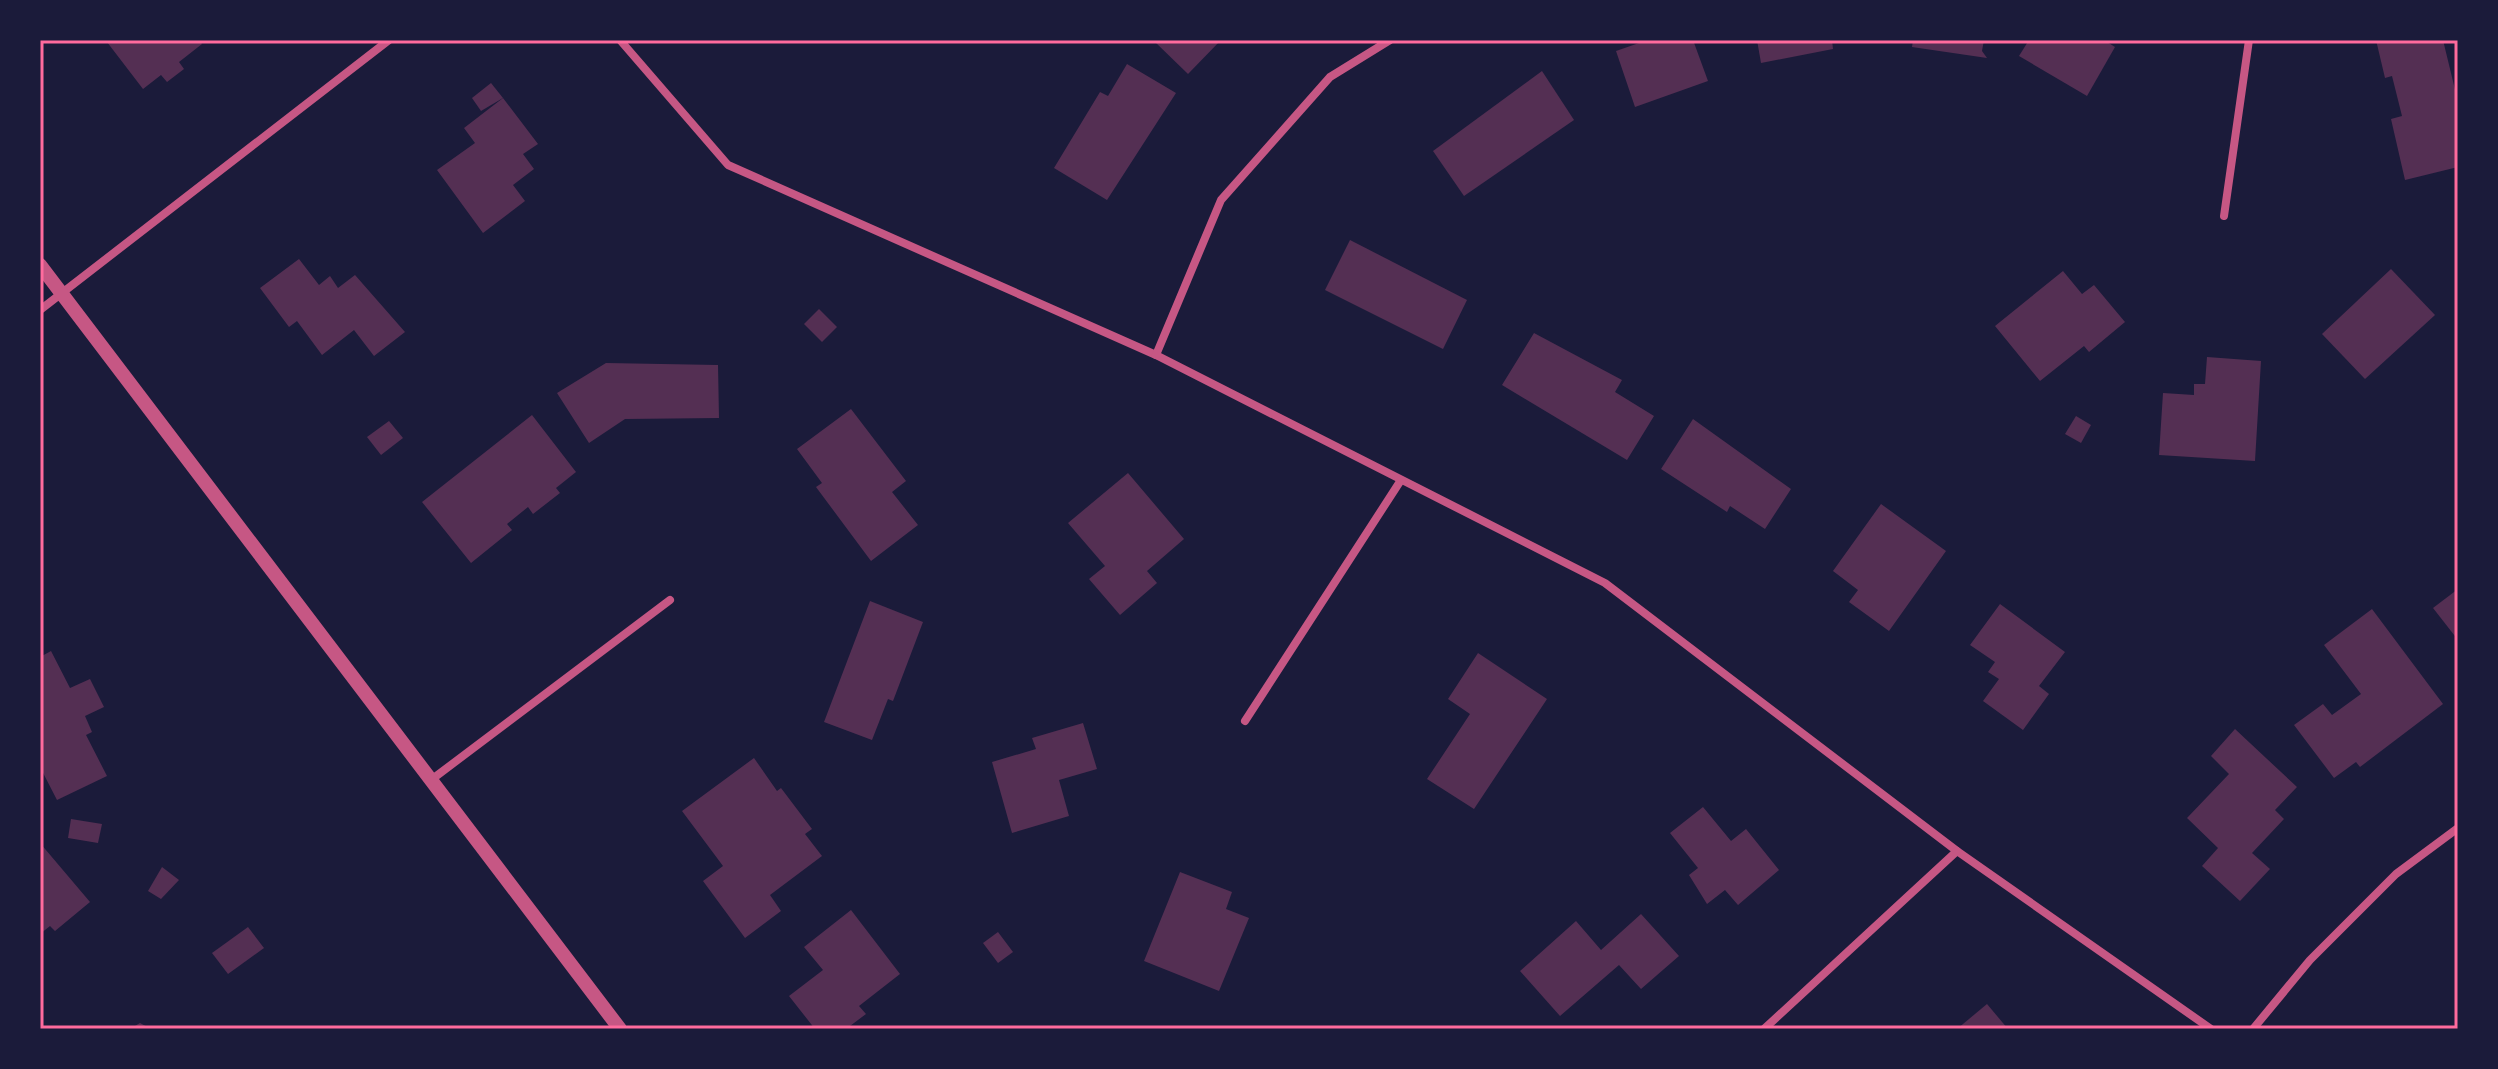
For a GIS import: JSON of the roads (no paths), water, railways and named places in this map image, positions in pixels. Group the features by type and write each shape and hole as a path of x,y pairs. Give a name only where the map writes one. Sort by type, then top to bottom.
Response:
{"street":[{"path":"40,310 389,40"},
{"path":"620,40 728,165 1156,355 1605,583 1957,851 2211,1029"},
{"path":"1156,355 1221,200 1330,77 1390,40"},
{"path":"2224,216 2249,40"},
{"path":"40,265 620,1029"},
{"path":"1245,721 1401,480"},
{"path":"431,780 670,600"},
{"path":"2253,1029 2310,960 2396,874 2458,828"},
{"path":"1764,1029 1957,851"}]}
